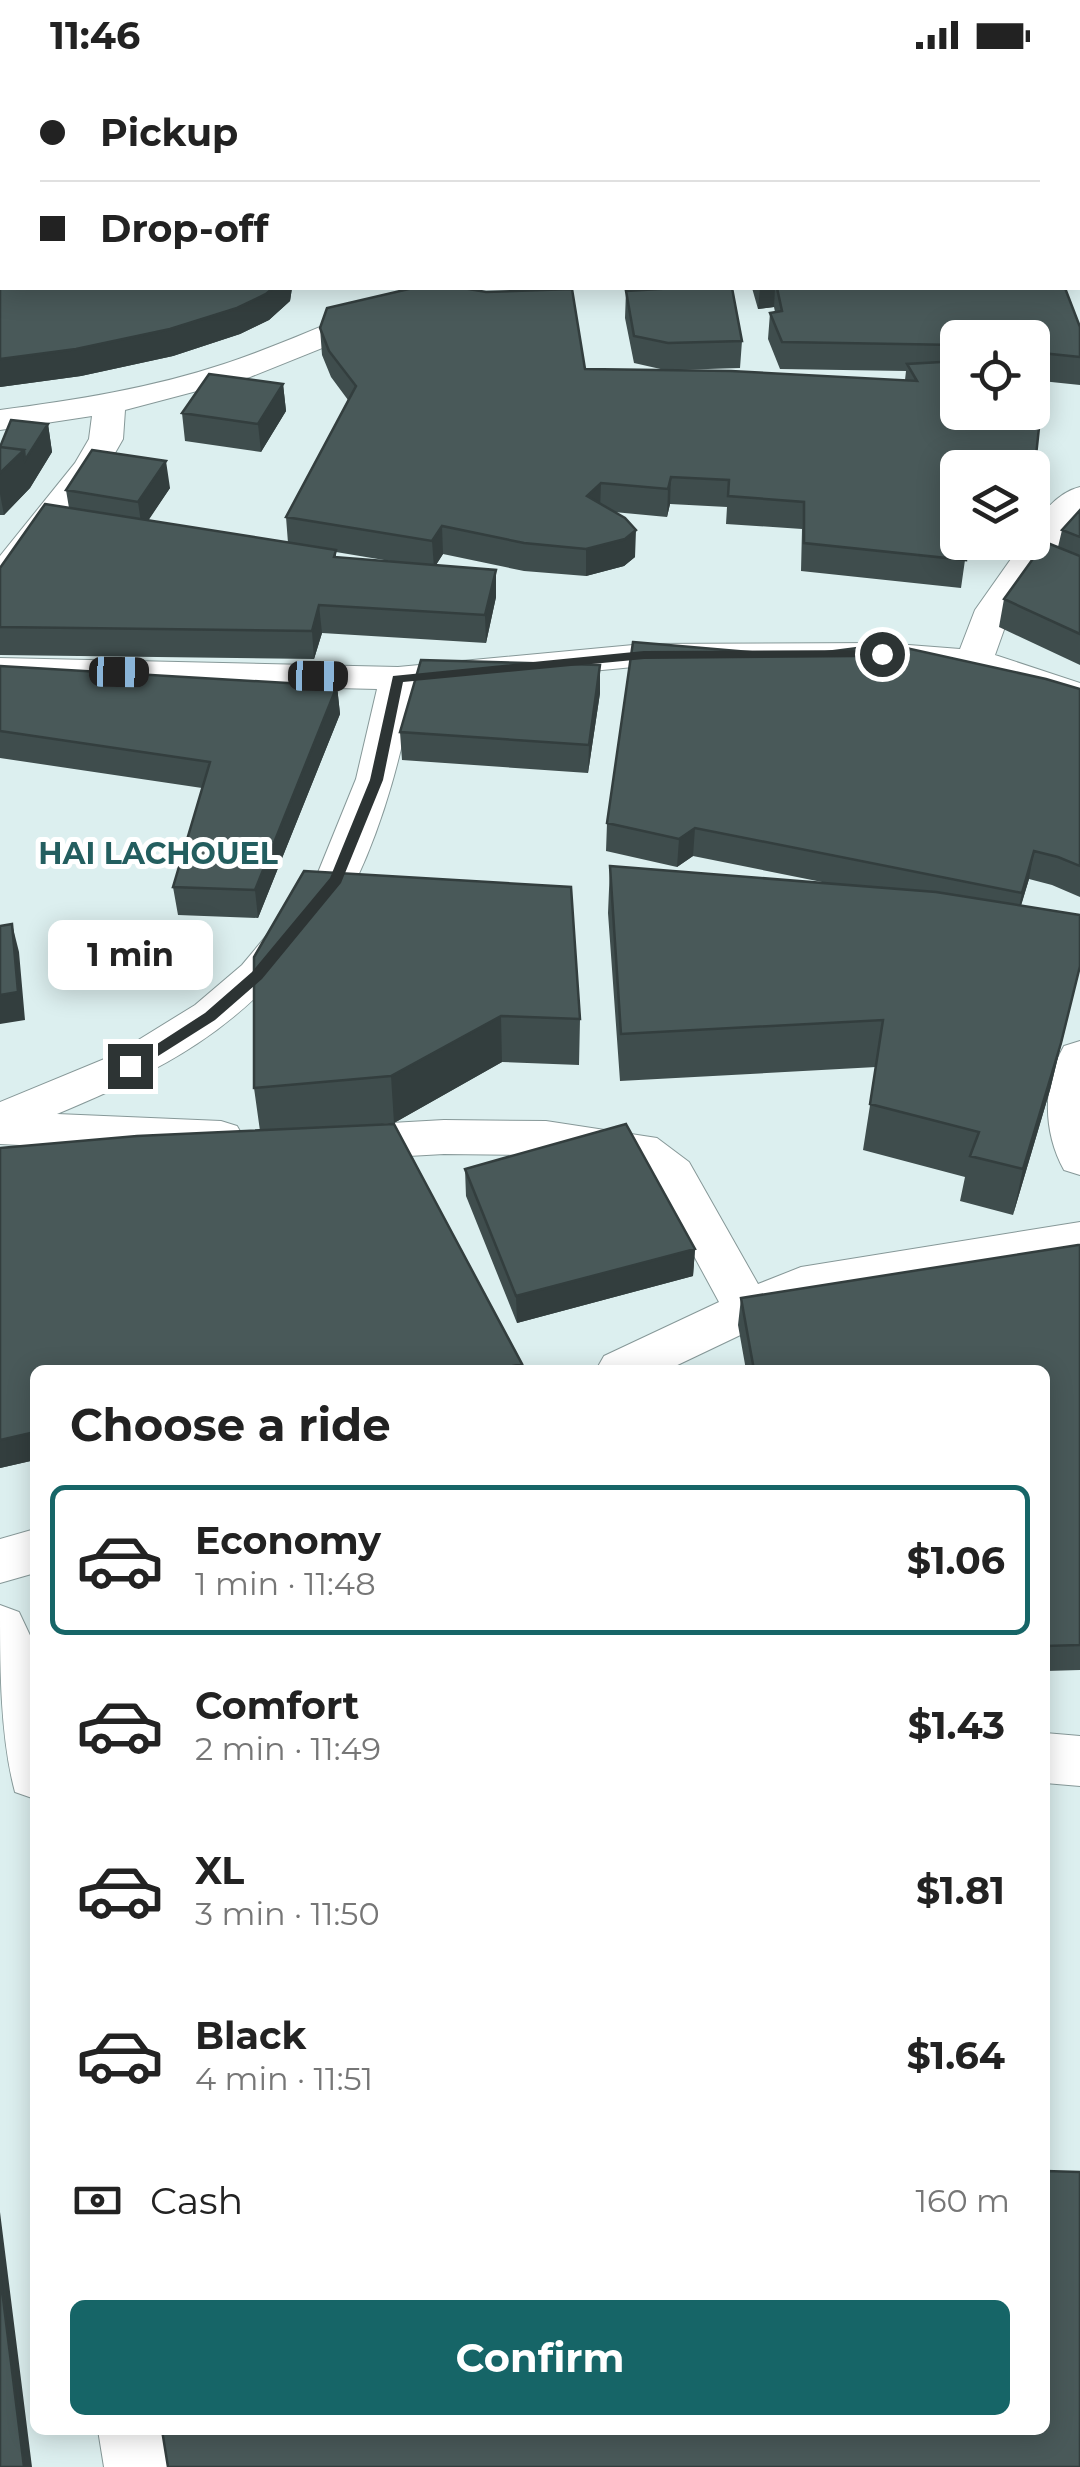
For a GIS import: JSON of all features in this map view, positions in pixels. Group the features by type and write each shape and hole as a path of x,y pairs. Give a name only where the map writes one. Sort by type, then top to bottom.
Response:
{"street":[{"path":"0,420 108,406 269,359 438,290"},
{"path":"0,579 90,467 106,440 108,406"},
{"path":"974,662 993,610 1058,519 1080,496"},
{"path":"0,670 398,678 644,655 882,654 974,662 1046,682 1080,697"},
{"path":"0,1120 130,1066 210,1016 257,975 336,880 376,780 398,678"},
{"path":"1080,1056 1068,1114 1080,1158"},
{"path":"0,1128 355,1144 444,1137 546,1138 640,1150 672,1174 748,1311"},
{"path":"632,1365 801,1286 1080,1240"},
{"path":"0,1561 30,1552"},
{"path":"18,1658 30,1740"},
{"path":"1050,1758 1080,1761"},
{"path":"133,2435 138,2467"}],"building":[{"path":"0,290 271,290 237,308 170,329 76,349 0,359"},
{"path":"404,290 572,290 585,369 731,371 917,381 907,364 940,362 940,430 1039,430 1037,450 940,450 940,557 804,543 804,502 728,496 729,480 671,477 668,489 601,483 587,496 625,518 636,530 625,539 586,549 524,543 442,526 432,541 286,517 356,386 329,351 320,328 327,308"},
{"path":"732,290 742,341 668,343 634,336 626,291"},
{"path":"777,290 1066,290 1080,327 1080,357 1050,354 1050,320 940,320 940,345 782,342 770,313 782,311"},
{"path":"209,374 283,384 258,424 182,413"},
{"path":"11,420 48,424 25,460 24,450 0,447"},
{"path":"0,447 24,450 0,473"},
{"path":"92,450 166,461 138,502 66,490"},
{"path":"45,504 336,550 334,557 496,570 485,615 319,605 312,631 0,627 0,568"},
{"path":"1080,510 1080,537 1062,530"},
{"path":"1050,544 1080,556 1080,634 1004,599 1032,560 1050,560"},
{"path":"633,642 796,656 888,644 1080,689 1080,866 1034,851 1022,893 695,828 679,839 607,823"},
{"path":"421,660 600,665 589,745 400,732"},
{"path":"0,666 337,686 255,890 173,887 210,762 0,731"},
{"path":"610,866 936,892 1080,915 1080,966 1023,1169 970,1156 979,1132 870,1104 883,1020 621,1034"},
{"path":"304,871 571,887 580,1019 501,1016 391,1076 254,1088 254,957"},
{"path":"12,924 18,992 0,995 0,926"},
{"path":"394,1124 522,1364 30,1365 30,1433 0,1440 0,1148 137,1136"},
{"path":"626,1124 695,1249 516,1296 465,1169"},
{"path":"1080,1245 1080,1645 1050,1646 1050,1365 753,1365 741,1298"},
{"path":"1050,2171 1080,2172 1080,2467 168,2467 163,2435 1050,2435"},
{"path":"0,2274 24,2467 0,2467"}],"district":[{"name":"HAI LACHOUEL","path":"158,854"}],"route":[{"path":"130,1066 210,1016 257,975 336,880 376,780 398,678 644,655 882,654"}]}
